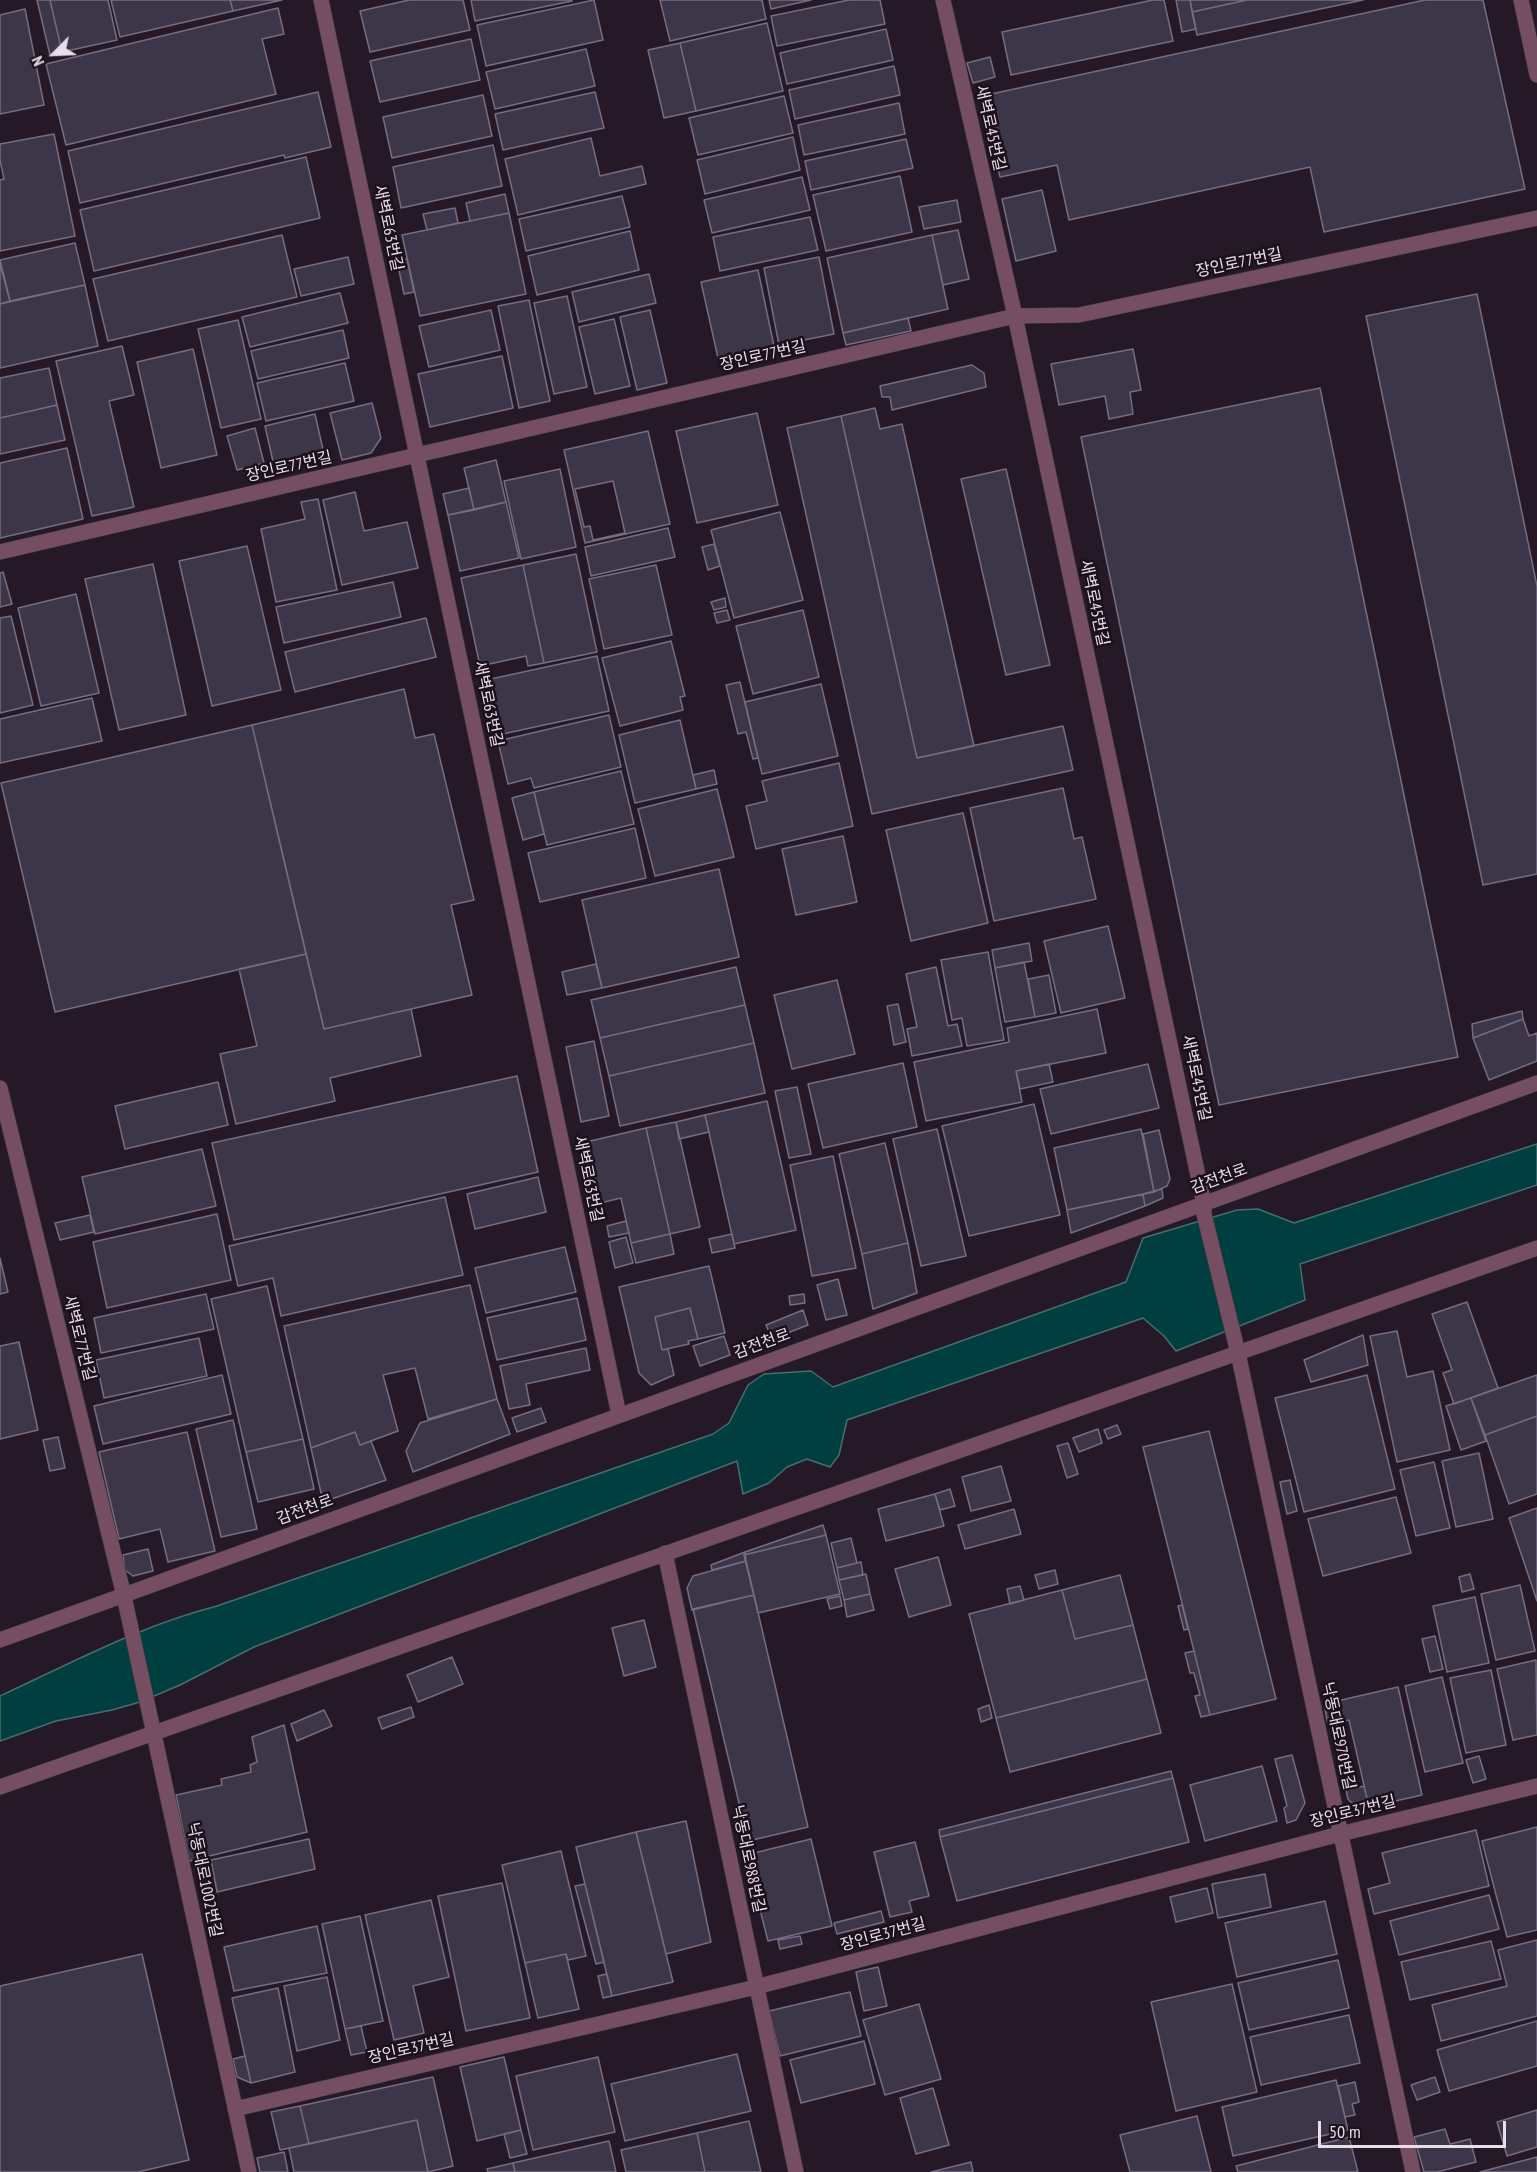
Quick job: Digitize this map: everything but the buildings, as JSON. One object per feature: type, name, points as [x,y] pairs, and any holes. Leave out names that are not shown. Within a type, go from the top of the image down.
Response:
[{"type":"street","name":"새벽로63번길","points":[[321,0],[619,1415]]},
{"type":"street","name":"새벽로45번길","points":[[943,0],[1015,316],[1204,1209],[1236,1347]]},
{"type":"street","points":[[1521,0],[1537,75]]},
{"type":"street","name":"장인로77번길","points":[[0,552],[1015,316],[1079,315],[1537,218]]},
{"type":"street","name":"감전천로","points":[[0,1640],[619,1415],[1204,1209],[1537,1083]]},
{"type":"street","name":"새벽로77번길","points":[[0,1088],[5,1133],[123,1596]]},
{"type":"street","points":[[0,1787],[152,1728],[665,1553],[1236,1347],[1537,1248]]},
{"type":"street","name":"낙동대로970번길","points":[[1236,1347],[1413,2172]]},
{"type":"street","name":"낙동대로988번길","points":[[665,1553],[796,2172]]},
{"type":"street","name":"낙동대로1002번길","points":[[123,1596],[249,2172]]},
{"type":"street","name":"장인로37번길","points":[[235,2109],[756,1987],[1340,1834],[1537,1786]]},
{"type":"shaded area","points":[[1537,1144],[1537,1185],[1300,1264],[1305,1300],[1176,1351],[1164,1336],[1143,1318],[847,1420],[839,1455],[830,1467],[807,1459],[787,1467],[769,1483],[743,1494],[737,1461],[254,1647],[180,1685],[140,1702],[56,1721],[0,1741],[0,1696],[161,1623],[217,1606],[713,1434],[729,1423],[748,1385],[764,1374],[811,1371],[833,1387],[1126,1282],[1143,1238],[1237,1210],[1258,1209],[1294,1223]]}]
